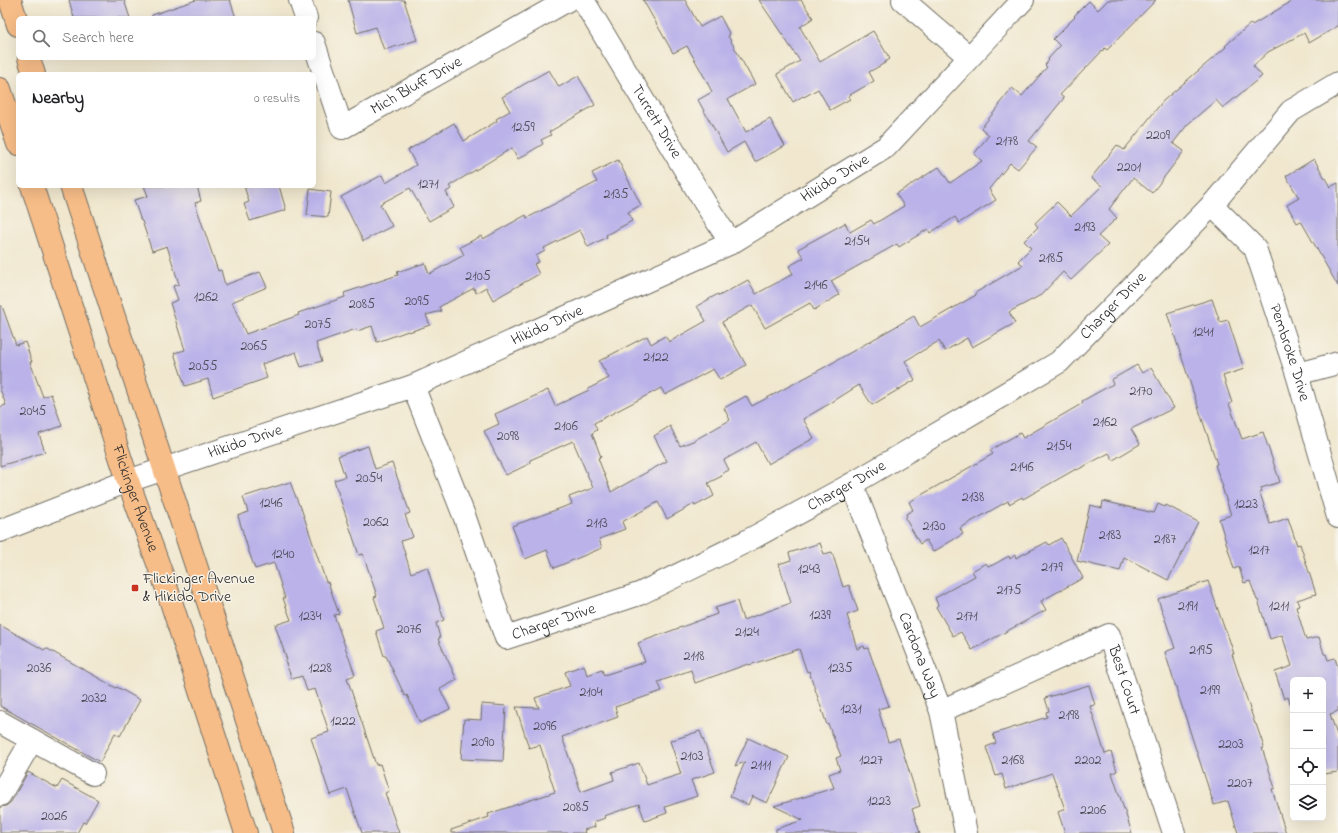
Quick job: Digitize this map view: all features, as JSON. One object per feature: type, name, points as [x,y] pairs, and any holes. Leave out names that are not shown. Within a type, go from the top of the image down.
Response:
[{"type":"main road","points":[[10,0],[16,19]]},
{"type":"main road","points":[[30,60],[33,72]]},
{"type":"main road","points":[[0,89],[16,138]]},
{"type":"main road","name":"Flickinger Avenue","points":[[33,188],[128,481],[164,580],[246,833]]},
{"type":"main road","points":[[72,188],[284,833]]},
{"type":"street","points":[[300,0],[305,16]]},
{"type":"street","name":"Mich Bluff Drive","points":[[316,49],[342,128],[568,0]]},
{"type":"street","name":"Turrett Drive","points":[[583,0],[730,243]]},
{"type":"street","points":[[903,0],[969,57]]},
{"type":"street","name":"Hikido Drive","points":[[0,531],[164,468],[413,386],[730,243],[886,147],[1023,0]]},
{"type":"street","name":"Charger Drive","points":[[413,386],[466,518],[506,638],[639,594],[747,541],[852,484],[1058,362],[1212,205],[1291,111],[1338,83]]},
{"type":"street","name":"Pembroke Drive","points":[[1212,205],[1256,248],[1297,374],[1338,517]]},
{"type":"street","points":[[1297,374],[1338,363]]},
{"type":"street","name":"Cardona Way","points":[[852,484],[941,711],[966,833]]},
{"type":"street","name":"Best Court","points":[[941,711],[1109,635],[1174,833]]},
{"type":"street","points":[[0,722],[93,774]]},
{"type":"street","points":[[0,795],[32,740]]},
{"type":"building","points":[[69,0],[124,0],[129,16],[73,16]]},
{"type":"building","points":[[196,0],[230,0],[235,16],[152,16]]},
{"type":"building","points":[[348,0],[404,0],[417,40],[384,50],[376,27],[357,33]]},
{"type":"building","points":[[643,0],[685,0],[700,27],[720,16],[730,35],[728,36],[755,84],[728,99],[746,132],[770,119],[785,146],[755,162],[744,142],[727,152],[698,100],[712,92],[705,78],[687,46],[673,53]]},
{"type":"building","points":[[759,0],[801,0],[813,18],[800,27],[820,62],[873,31],[890,59],[869,72],[874,81],[848,96],[850,99],[830,110],[818,89],[793,102],[777,74],[800,61]]},
{"type":"building","points":[[1108,0],[1156,0],[1107,50],[1105,48],[1060,95],[1064,98],[1029,141],[1037,147],[1018,169],[1010,163],[989,189],[996,200],[959,223],[955,217],[930,233],[928,229],[899,247],[897,244],[831,281],[839,295],[814,310],[810,303],[765,328],[752,305],[722,322],[746,365],[720,380],[713,369],[665,395],[661,388],[594,423],[597,430],[592,433],[601,457],[598,458],[611,492],[667,461],[654,436],[670,426],[680,446],[693,441],[730,420],[724,408],[746,396],[752,406],[827,366],[914,316],[920,327],[976,295],[975,293],[1023,265],[1018,261],[1031,248],[1024,241],[1038,227],[1035,223],[1057,202],[1071,216],[1102,186],[1091,178],[1117,145],[1124,150],[1163,101],[1226,47],[1225,46],[1250,24],[1252,25],[1294,0],[1338,0],[1338,26],[1309,43],[1304,33],[1268,52],[1253,66],[1262,76],[1223,108],[1216,100],[1188,124],[1173,143],[1184,151],[1152,193],[1133,178],[1109,209],[1117,218],[1098,236],[1108,245],[1071,280],[1063,272],[1041,295],[1009,312],[1015,323],[972,347],[967,338],[945,351],[939,341],[905,361],[915,380],[872,405],[859,385],[803,419],[814,438],[768,464],[756,442],[724,460],[729,470],[721,474],[722,476],[708,483],[714,496],[695,506],[694,504],[667,519],[658,502],[622,522],[625,529],[599,539],[602,548],[554,568],[547,550],[525,559],[512,526],[572,504],[569,497],[593,488],[573,441],[530,460],[531,463],[506,475],[484,431],[499,424],[495,414],[548,390],[555,406],[589,390],[588,389],[609,378],[599,361],[647,336],[651,344],[665,336],[669,342],[706,321],[697,306],[748,280],[756,294],[793,274],[789,266],[804,258],[798,249],[845,223],[850,232],[871,220],[874,224],[904,206],[896,194],[939,167],[950,183],[982,161],[974,154],[989,135],[981,128],[1012,88],[1022,96],[1047,67],[1045,65],[1049,60],[1048,59],[1060,46],[1053,39],[1089,1],[1098,10]]},
{"type":"building","points":[[549,70],[559,87],[578,76],[595,105],[549,132],[551,135],[541,140],[543,144],[518,159],[512,148],[449,186],[451,189],[446,192],[454,207],[429,221],[410,188],[380,204],[392,226],[363,241],[341,197],[382,175],[386,183],[416,165],[408,150],[454,123],[464,141],[497,121],[496,119],[510,111],[502,97]]},
{"type":"building","points":[[1314,159],[1330,187],[1338,183],[1338,286],[1301,221],[1297,223],[1287,205],[1299,198],[1286,176]]},
{"type":"building","points":[[618,160],[641,205],[628,212],[632,221],[588,247],[580,230],[544,248],[545,251],[536,256],[539,262],[534,264],[539,274],[493,300],[486,287],[476,293],[474,288],[439,307],[441,311],[426,315],[430,325],[377,342],[372,326],[357,331],[356,329],[316,343],[322,361],[301,367],[296,352],[262,364],[267,378],[213,397],[208,379],[185,386],[174,353],[185,350],[170,303],[178,300],[173,286],[179,284],[167,246],[152,251],[141,221],[134,200],[148,196],[145,188],[198,188],[201,201],[195,203],[218,271],[221,270],[225,285],[260,272],[267,287],[232,302],[246,334],[299,315],[298,313],[345,297],[344,293],[398,275],[397,272],[425,263],[429,274],[464,255],[460,247],[481,236],[483,239],[526,215],[527,218],[597,182],[592,173]]},
{"type":"building","points":[[245,188],[280,188],[286,210],[250,221],[244,204],[249,202]]},
{"type":"building","points":[[310,189],[331,192],[328,217],[307,215]]},
{"type":"building","points":[[1212,299],[1220,322],[1228,320],[1244,369],[1223,376],[1232,403],[1229,404],[1242,439],[1263,432],[1280,482],[1261,488],[1262,492],[1260,493],[1270,524],[1288,518],[1297,545],[1300,544],[1316,594],[1297,600],[1299,606],[1296,607],[1306,640],[1319,637],[1324,654],[1326,654],[1328,660],[1335,658],[1338,668],[1338,711],[1330,714],[1338,738],[1338,772],[1326,774],[1326,677],[1290,677],[1290,703],[1288,697],[1284,699],[1275,672],[1292,666],[1282,635],[1270,639],[1258,600],[1250,581],[1244,583],[1239,567],[1234,569],[1219,519],[1231,515],[1215,465],[1217,464],[1167,313]]},
{"type":"building","points":[[0,306],[2,306],[16,345],[25,342],[32,362],[30,362],[43,397],[51,394],[62,426],[39,434],[45,452],[0,466],[0,407],[6,405],[0,389]]},
{"type":"building","points":[[1137,365],[1142,373],[1151,368],[1174,408],[1131,429],[1140,444],[1113,460],[1109,453],[1077,470],[1076,469],[1023,499],[1022,497],[1009,504],[1008,501],[960,528],[963,534],[933,552],[926,540],[920,544],[905,518],[907,516],[906,514],[913,510],[909,502],[993,454],[990,450],[1020,433],[1023,438],[1083,403],[1082,401],[1113,384],[1111,380]]},
{"type":"building","points":[[368,446],[375,469],[392,463],[410,513],[405,515],[413,537],[401,541],[411,573],[427,567],[444,620],[436,623],[440,638],[438,639],[457,680],[440,689],[450,709],[420,723],[407,695],[405,696],[386,656],[384,656],[376,631],[384,628],[374,597],[377,596],[363,554],[359,555],[334,480],[345,477],[338,456]]},
{"type":"building","points":[[290,482],[300,505],[326,582],[328,582],[339,614],[334,615],[355,675],[347,678],[376,765],[380,764],[389,791],[385,793],[399,833],[362,833],[347,789],[330,795],[311,738],[329,732],[315,689],[307,691],[302,676],[292,679],[285,661],[287,660],[275,625],[291,620],[283,598],[285,598],[274,563],[255,569],[248,549],[238,516],[248,512],[243,497]]},
{"type":"building","points":[[1103,501],[1154,513],[1158,504],[1165,507],[1166,505],[1198,522],[1168,580],[1124,557],[1120,571],[1077,561],[1090,505],[1102,508]]},
{"type":"building","points":[[1061,538],[1083,578],[1041,601],[1046,610],[972,650],[961,632],[953,636],[936,607],[938,605],[935,598],[975,576],[972,571],[986,563],[988,566],[991,566],[1009,556],[1010,559],[1015,555],[1016,558],[1047,542],[1049,545]]},
{"type":"building","points":[[820,543],[824,554],[832,552],[843,587],[849,585],[858,611],[847,615],[857,649],[864,646],[865,649],[868,648],[889,706],[878,709],[888,742],[899,739],[920,806],[912,809],[920,833],[776,833],[776,829],[803,820],[774,806],[834,788],[829,774],[840,770],[836,758],[841,756],[828,724],[827,725],[809,671],[807,672],[799,649],[749,665],[748,664],[695,683],[691,670],[658,682],[662,691],[615,707],[618,717],[562,737],[581,792],[614,780],[612,772],[639,763],[647,785],[681,774],[670,741],[700,731],[715,772],[691,780],[697,796],[665,807],[667,813],[645,821],[639,804],[604,816],[605,818],[594,822],[595,827],[584,830],[585,833],[451,833],[451,830],[489,817],[488,814],[555,792],[540,745],[529,748],[516,707],[539,708],[535,698],[570,686],[565,672],[584,665],[587,675],[602,670],[604,675],[645,662],[638,643],[717,614],[715,608],[737,601],[743,620],[791,603],[779,564],[791,560],[789,553]]},
{"type":"building","points":[[1208,581],[1226,630],[1234,654],[1232,654],[1264,747],[1262,748],[1275,788],[1272,789],[1286,833],[1238,833],[1228,801],[1214,805],[1175,685],[1165,652],[1175,648],[1158,599]]},
{"type":"building","points":[[0,625],[44,650],[46,648],[140,700],[120,736],[115,733],[100,762],[0,706]]},
{"type":"building","points":[[1089,685],[1095,705],[1090,706],[1105,754],[1111,752],[1117,771],[1112,773],[1132,833],[1065,833],[1058,812],[1065,809],[1052,773],[1006,789],[1002,774],[996,776],[986,747],[996,743],[993,734],[1047,717],[1046,712],[1049,711],[1045,698]]},
{"type":"building","points":[[482,704],[506,706],[503,761],[461,759],[464,719],[481,720]]},
{"type":"building","points":[[748,738],[789,757],[767,803],[752,796],[748,805],[730,796],[745,762],[735,766]]},
{"type":"building","points":[[28,772],[57,788],[62,780],[98,800],[85,823],[83,822],[77,833],[0,833],[0,807],[6,806],[11,802]]},
{"type":"place","name":"Flickinger Avenue & Hikido Drive","points":[[135,588]]}]
